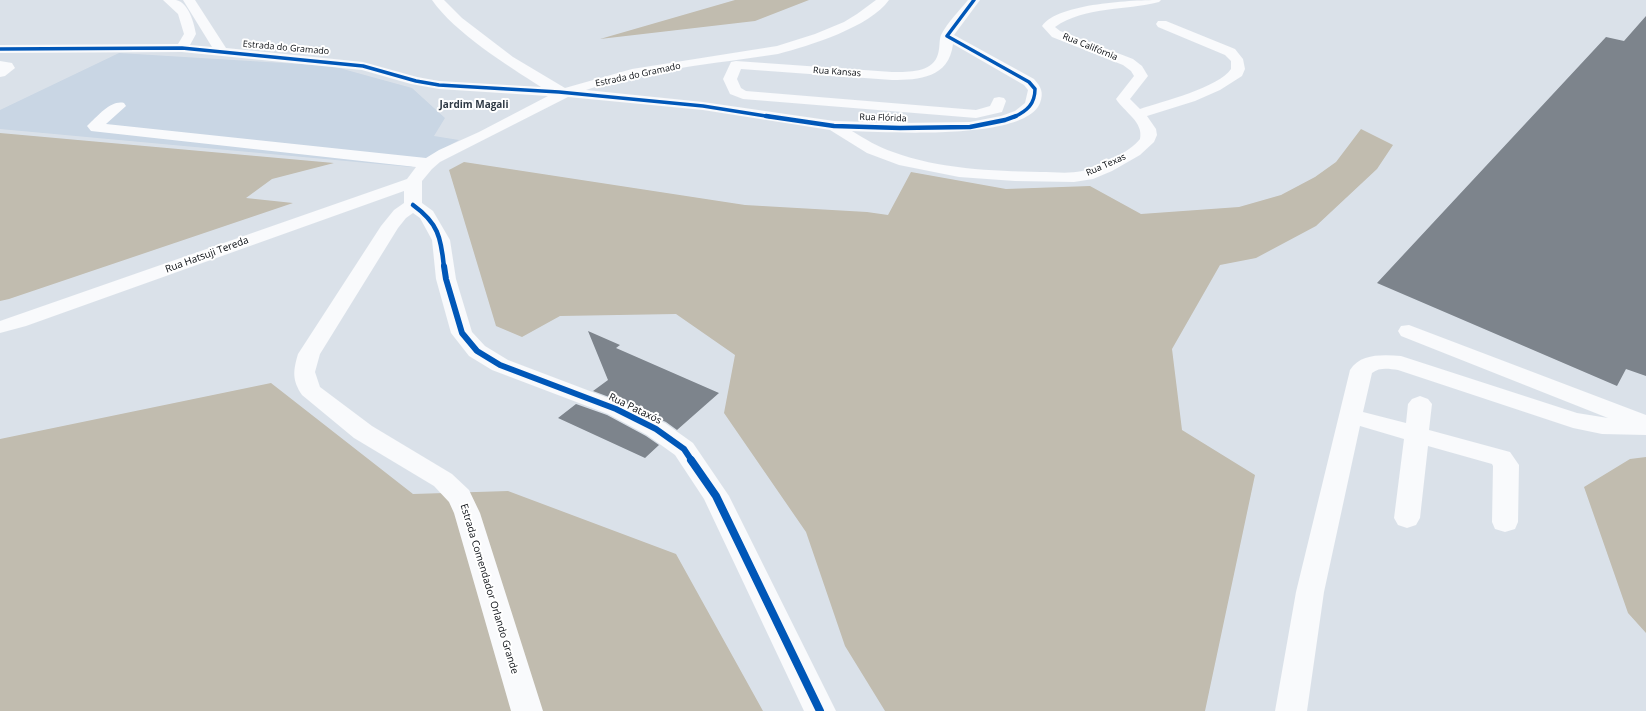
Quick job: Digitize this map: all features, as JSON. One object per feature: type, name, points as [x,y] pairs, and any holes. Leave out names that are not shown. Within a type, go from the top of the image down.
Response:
[{"type":"street","points":[[169,0],[187,16],[190,34],[182,48]]},
{"type":"street","points":[[189,0],[221,51]]},
{"type":"street","points":[[438,0],[458,21],[508,60],[563,92]]},
{"type":"street","name":"Estrada do Gramado","points":[[0,49],[136,47],[182,48],[363,66],[416,81],[439,84],[563,92],[608,80],[661,69],[778,50],[818,38],[871,11],[883,0]]},
{"type":"street","points":[[947,36],[974,0]]},
{"type":"street","name":"Rua Califórnia","points":[[1138,114],[1123,100],[1141,76],[1137,69],[1128,62],[1056,34],[1048,26],[1063,18],[1085,11],[1155,0]]},
{"type":"street","points":[[1138,114],[1206,91],[1226,82],[1237,74],[1239,65],[1237,59],[1230,52],[1162,24]]},
{"type":"street","name":"Rua Flórida","points":[[563,92],[703,106],[834,126],[900,128],[970,127],[1005,120],[1020,114],[1032,105],[1035,96],[1035,89],[1029,82],[947,36]]},
{"type":"street","name":"Rua Kansas","points":[[702,62],[892,76],[915,75],[925,72],[939,64],[944,57],[947,36]]},
{"type":"street","points":[[0,65],[7,66],[8,68],[0,73]]},
{"type":"street","points":[[736,65],[730,79],[736,91],[743,95],[976,114],[997,109],[999,101]]},
{"type":"street","name":"Estrada Comendador Orlando Grande","points":[[527,711],[467,513],[460,497],[443,480],[363,432],[310,390],[304,372],[309,354],[390,226],[414,193],[421,170],[428,164],[464,143],[483,135],[563,92]]},
{"type":"street","points":[[119,106],[96,126],[96,128],[428,164]]},
{"type":"street","name":"Rua Texas","points":[[834,126],[861,144],[886,156],[920,165],[952,171],[1001,176],[1072,177],[1088,174],[1112,164],[1132,154],[1146,142],[1150,136],[1148,128],[1138,114]]},
{"type":"street","name":"Rua Hatsuji Tereda","points":[[0,328],[414,193]]},
{"type":"street","name":"Rua Pataxós","points":[[414,193],[441,240],[446,279],[462,333],[477,351],[500,366],[616,409],[656,429],[684,449],[716,496],[820,711]]},
{"type":"street","points":[[1409,331],[1646,424]]},
{"type":"street","points":[[1291,711],[1310,592],[1361,370],[1367,364],[1386,362],[1401,363],[1478,390],[1573,420],[1602,426],[1646,427]]},
{"type":"street","points":[[1407,518],[1420,404]]},
{"type":"street","points":[[1351,416],[1501,458],[1506,465],[1505,522]]},
{"type":"shaded area","points":[[735,0],[809,0],[755,21],[600,39]]},
{"type":"shaded area","points":[[119,53],[332,66],[412,88],[445,118],[434,136],[459,140],[411,167],[0,129],[0,110]]},
{"type":"shaded area","points":[[1361,129],[1393,145],[1377,169],[1316,226],[1256,258],[1220,265],[1172,349],[1182,430],[1255,475],[1205,711],[885,711],[845,646],[806,532],[724,413],[735,355],[676,314],[560,316],[522,337],[496,326],[449,170],[464,162],[745,205],[867,212],[888,215],[911,172],[1006,189],[1090,186],[1141,214],[1239,207],[1281,195],[1315,177],[1336,162]]},
{"type":"shaded area","points":[[0,133],[334,163],[272,179],[246,198],[293,203],[0,301]]},
{"type":"shaded area","points":[[271,383],[413,494],[508,491],[676,554],[763,711],[0,711],[0,439]]},
{"type":"shaded area","points":[[1646,457],[1646,633],[1628,613],[1584,487],[1630,459]]},
{"type":"building","points":[[1646,16],[1646,376],[1626,369],[1617,386],[1377,283],[1606,37],[1624,41]]},
{"type":"building","points":[[588,331],[620,345],[616,348],[719,393],[677,430],[666,422],[625,403],[593,391],[608,380]]},
{"type":"building","points":[[576,404],[607,415],[646,436],[659,445],[645,458],[558,418]]},
{"type":"cycle path","points":[[0,49],[182,48],[363,66],[416,81],[439,85],[559,92],[703,106],[834,126],[900,128],[970,127],[1005,120],[1020,114],[1032,105],[1035,96],[1035,89],[1029,82],[947,36],[974,0]]},
{"type":"cycle path","points":[[413,205],[427,215],[441,240],[446,279],[462,333],[477,351],[500,365],[616,409],[656,429],[684,449],[716,496],[820,711]]},
{"type":"district","name":"Jardim Magali","points":[[474,105]]}]
